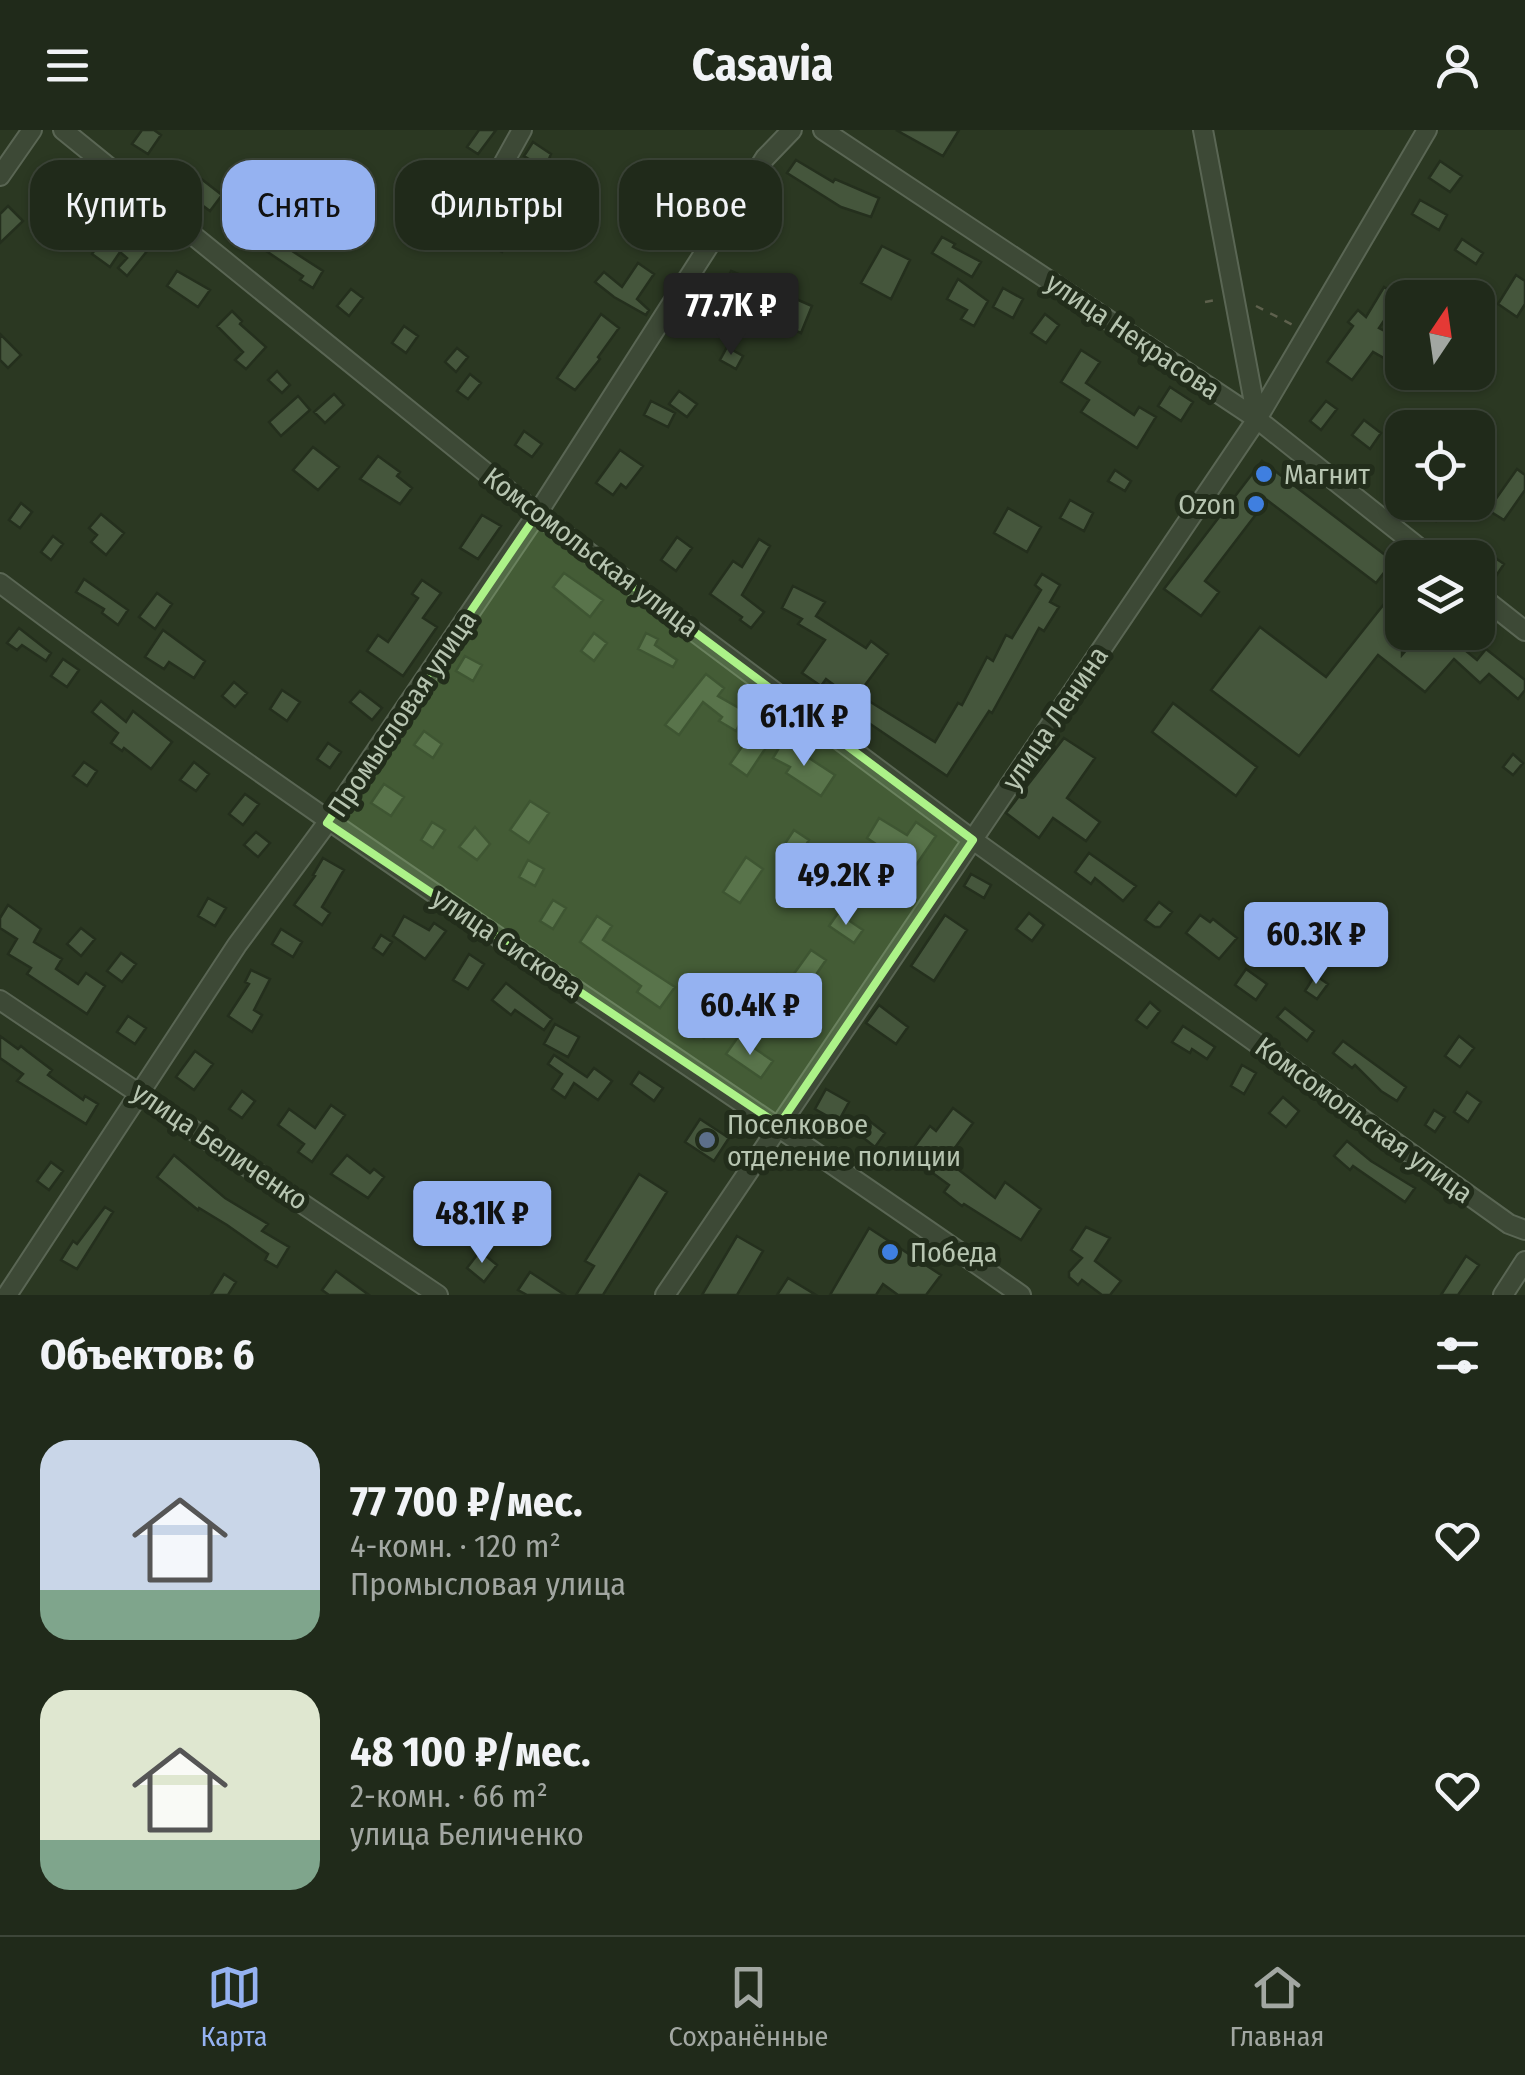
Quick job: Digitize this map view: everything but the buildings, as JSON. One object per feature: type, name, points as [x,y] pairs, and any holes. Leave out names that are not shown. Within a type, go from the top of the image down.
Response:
[{"type":"street","points":[[0,176],[32,130]]},
{"type":"street","name":"Комсомольская улица","points":[[64,130],[538,514],[974,840],[1509,1224],[1525,1230]]},
{"type":"street","points":[[505,160],[522,130]]},
{"type":"street","name":"Промысловая улица","points":[[7,1295],[237,945],[327,823],[538,514],[765,158],[792,130]]},
{"type":"street","name":"улица Некрасова","points":[[823,130],[1257,419],[1409,540]]},
{"type":"street","points":[[1203,130],[1257,419]]},
{"type":"street","name":"улица Ленина","points":[[665,1295],[1257,419],[1428,130]]},
{"type":"street","name":"улица Сискова","points":[[0,583],[327,823],[779,1125],[1021,1295]]},
{"type":"street","points":[[1495,608],[1525,632]]},
{"type":"street","name":"улица Беличенко","points":[[0,1000],[438,1295]]},
{"type":"street","points":[[1503,1295],[1525,1261]]},
{"type":"path","points":[[1205,302],[1234,297],[1308,333]]},
{"type":"highlighted area","points":[[537,514],[973,840],[779,1125],[327,823]]},
{"type":"place","name":"Магнит","points":[[1264,474]]},
{"type":"place","name":"Ozon","points":[[1256,504]]},
{"type":"place","name":"Поселковое отделение полиции","points":[[707,1140]]},
{"type":"place","name":"Победа","points":[[890,1252]]}]
